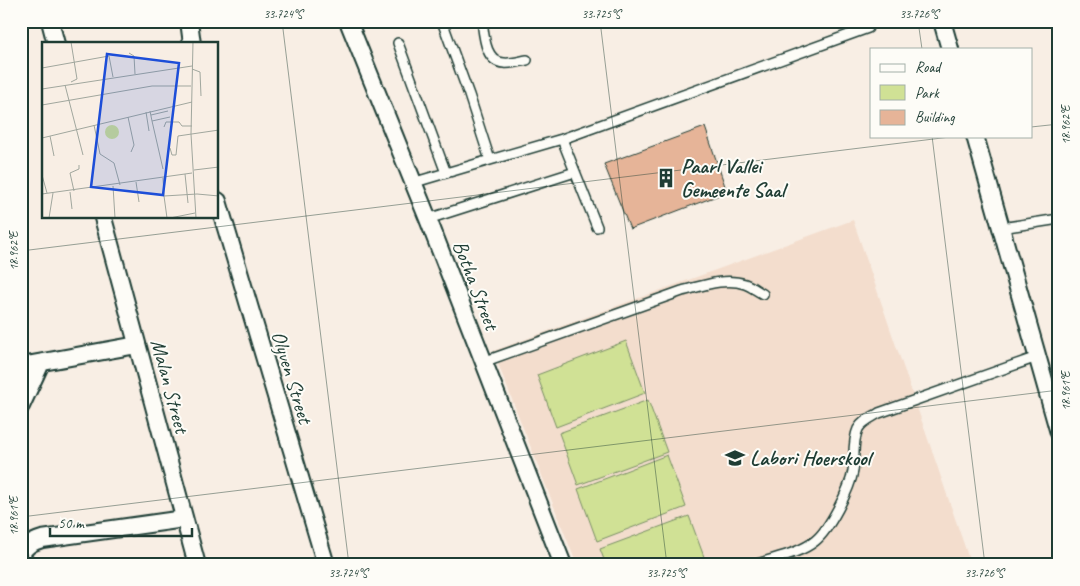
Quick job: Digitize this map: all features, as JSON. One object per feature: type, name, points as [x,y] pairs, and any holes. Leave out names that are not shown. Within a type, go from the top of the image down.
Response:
[{"type":"street","points":[[50,21],[55,42]]},
{"type":"street","points":[[189,21],[192,42]]},
{"type":"street","name":"Botha Street","points":[[348,21],[428,219],[563,565]]},
{"type":"street","points":[[942,21],[950,48]]},
{"type":"street","points":[[976,138],[1037,356],[1056,409],[1059,433]]},
{"type":"street","name":"Olyven Street","points":[[219,204],[326,565]]},
{"type":"street","name":"Malan Street","points":[[103,219],[197,565]]},
{"type":"street","points":[[21,366],[137,345]]},
{"type":"street","points":[[21,406],[41,363]]},
{"type":"street","points":[[21,555],[23,549],[30,543],[42,539],[184,519]]},
{"type":"lane","points":[[442,21],[476,114],[490,160]]},
{"type":"lane","points":[[482,21],[488,51],[492,58],[506,64],[527,60]]},
{"type":"lane","points":[[412,183],[562,139],[868,28]]},
{"type":"lane","points":[[398,43],[446,173]]},
{"type":"lane","points":[[562,139],[597,227]]},
{"type":"lane","points":[[428,219],[575,172]]},
{"type":"lane","points":[[1001,228],[1059,219]]},
{"type":"lane","points":[[483,362],[682,291],[707,284],[729,281],[746,284],[763,294]]},
{"type":"lane","points":[[754,565],[802,548],[820,537],[844,500],[850,486],[856,435],[865,421],[879,414],[1037,356]]},
{"type":"shaded area","name":"Labori Hoerskool","points":[[853,220],[971,565],[577,565],[493,351]]},
{"type":"green space","points":[[626,341],[645,393],[556,427],[537,375]]},
{"type":"green space","points":[[648,400],[667,452],[578,485],[559,433]]},
{"type":"green space","points":[[667,455],[686,507],[597,541],[578,489]]},
{"type":"green space","points":[[689,516],[707,565],[606,565],[600,549]]},
{"type":"building","points":[[386,21],[422,21],[387,26]]},
{"type":"building","name":"Paarl Vallei Gemeente Saal","points":[[705,127],[727,192],[630,229],[604,164]]},
{"type":"place","name":"Paarl Vallei Gemeente Saal","points":[[666,178]]},
{"type":"place","name":"Labori Hoerskool","points":[[735,458]]}]
